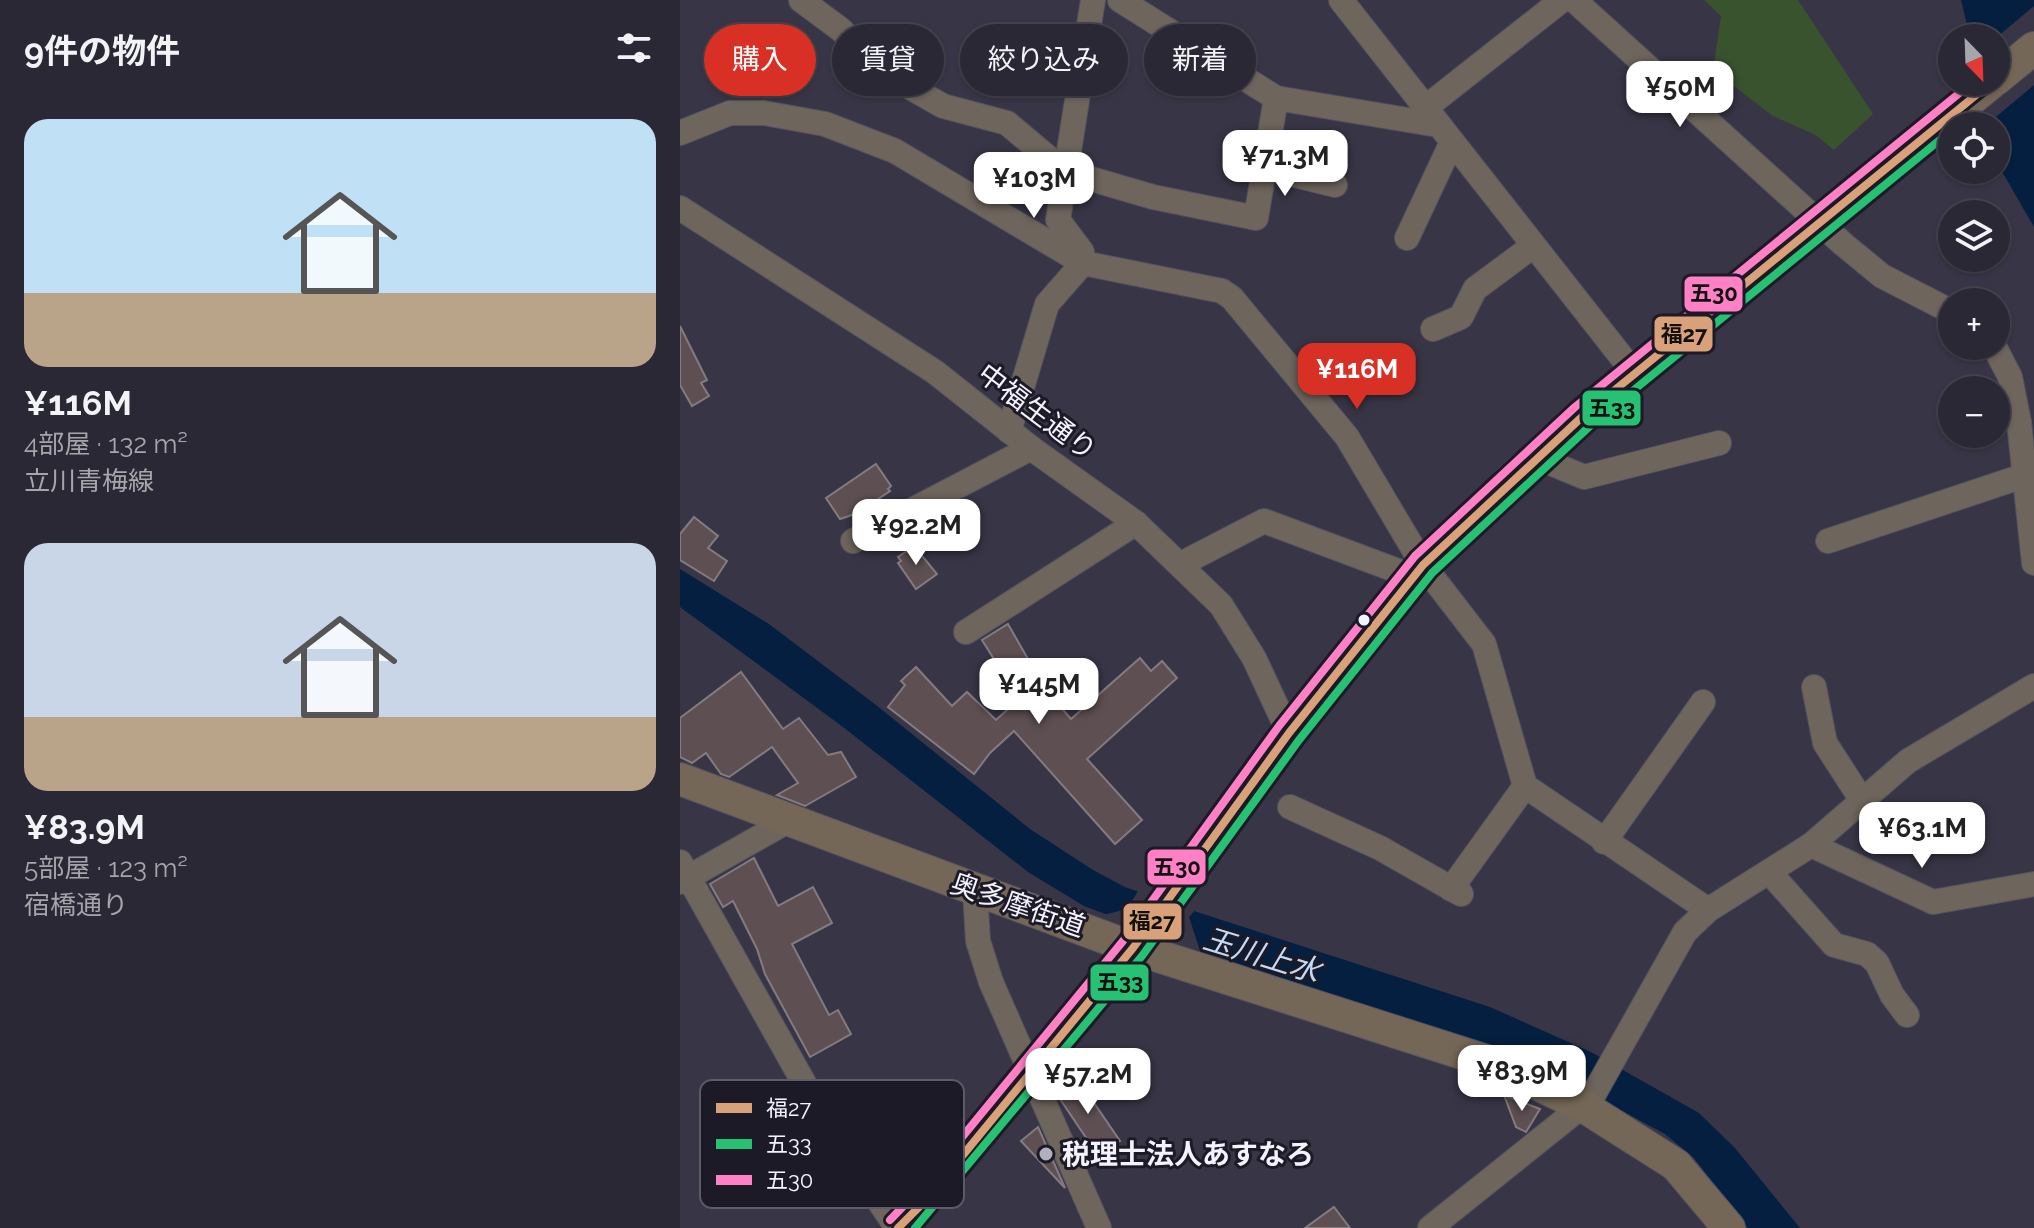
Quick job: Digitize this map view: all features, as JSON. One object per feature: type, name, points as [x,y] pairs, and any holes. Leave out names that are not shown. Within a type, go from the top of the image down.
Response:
[{"type":"main road","points":[[2010,67],[2034,48]]},
{"type":"main road","points":[[1136,944],[1289,733],[1419,571],[1536,457],[1975,96]]},
{"type":"main road","name":"奥多摩街道","points":[[680,779],[975,891],[1496,1064],[1587,1103],[1676,1165],[1729,1228]]},
{"type":"street","points":[[801,0],[840,29],[892,77],[943,106],[1007,123],[1064,171],[1153,197],[1256,218],[1276,98]]},
{"type":"street","points":[[1009,431],[1047,304],[1083,263],[1082,252],[1058,220],[1093,0]]},
{"type":"street","points":[[1120,0],[1276,98],[1438,125]]},
{"type":"street","points":[[1341,0],[1635,374]]},
{"type":"street","points":[[1407,238],[1438,125],[1562,0]]},
{"type":"street","points":[[1574,0],[1818,223],[1882,276],[1938,305]]},
{"type":"street","points":[[680,133],[730,113],[764,113],[825,124],[895,151],[1083,263],[1222,291],[1232,298],[1347,437],[1419,571],[1484,644],[1525,786],[1708,910]]},
{"type":"street","points":[[1266,168],[1335,185]]},
{"type":"street","name":"中福生通り","points":[[680,208],[935,372],[1031,448],[1136,523],[1221,605],[1254,658],[1289,733]]},
{"type":"street","points":[[1433,329],[1461,317],[1475,289],[1519,252],[1533,246]]},
{"type":"street","points":[[2001,360],[2010,377],[2034,563]]},
{"type":"street","points":[[1536,457],[1584,477],[1719,443]]},
{"type":"street","points":[[853,541],[1031,448]]},
{"type":"street","points":[[1828,541],[2023,476]]},
{"type":"street","points":[[1181,564],[1264,521],[1419,571]]},
{"type":"street","points":[[966,632],[1136,523]]},
{"type":"street","points":[[1430,1228],[1587,1103],[1685,932],[1708,910],[1811,845],[1908,761],[2034,686]]},
{"type":"street","points":[[1814,687],[1825,743],[1863,802]]},
{"type":"street","points":[[1604,842],[1703,702]]},
{"type":"street","points":[[1290,807],[1380,848],[1456,891],[1525,786]]},
{"type":"street","points":[[788,821],[683,874],[802,1080]]},
{"type":"street","points":[[1811,845],[1933,902],[2034,884]]},
{"type":"street","points":[[1770,873],[1834,945],[1867,954],[1877,963],[1892,995],[1907,1015]]},
{"type":"street","points":[[975,891],[978,941],[987,968],[1030,1074],[1099,1228]]},
{"type":"street","points":[[964,1154],[1136,944]]},
{"type":"street","points":[[884,1208],[897,1228],[918,1208]]},
{"type":"green space","points":[[1704,0],[1798,0],[1873,114],[1834,150],[1816,135],[1773,116],[1713,70],[1721,16]]},
{"type":"water","points":[[1961,0],[2034,0],[2034,227],[2009,184],[2010,112],[1986,112],[1982,96],[2010,96],[2010,24],[1967,24]]},
{"type":"water","name":"玉川上水","points":[[680,569],[769,624],[1030,829],[1093,870],[1125,887],[1194,911],[1490,1007],[1591,1052],[1699,1113],[1735,1148],[1800,1228],[1748,1228],[1693,1157],[1665,1134],[1604,1101],[1084,906],[1028,872],[843,727],[680,607]]},
{"type":"pier","points":[[2034,6],[2034,85],[2002,112],[1982,112],[1978,96],[2010,96],[2010,26]]},
{"type":"pier","points":[[1140,888],[1197,908],[1189,917],[1202,957],[1099,916],[1127,909]]},
{"type":"building","points":[[680,326],[707,380],[701,383],[709,396],[692,406],[680,385]]},
{"type":"building","points":[[876,464],[891,486],[890,491],[869,505],[872,509],[858,519],[855,514],[840,519],[826,498]]},
{"type":"building","points":[[694,517],[718,536],[708,548],[727,561],[714,581],[680,560],[680,534]]},
{"type":"building","points":[[914,546],[937,574],[916,589],[898,563],[901,561],[898,557]]},
{"type":"building","points":[[1008,624],[1045,689],[1071,719],[1140,658],[1151,671],[1162,661],[1177,678],[1087,759],[1142,820],[1115,844],[1014,731],[990,753],[974,774],[888,707],[905,685],[901,681],[916,667],[952,706],[967,692],[996,720],[1019,699],[982,640]]},
{"type":"building","points":[[741,672],[783,729],[799,718],[828,755],[841,752],[856,777],[805,806],[777,795],[798,783],[772,747],[729,777],[721,774],[706,753],[692,763],[680,757],[680,718]]},
{"type":"building","points":[[754,858],[778,906],[813,887],[832,923],[792,944],[829,1015],[838,1010],[851,1034],[810,1057],[765,974],[757,949],[733,901],[723,907],[710,884]]},
{"type":"building","points":[[1075,1075],[1120,1141],[1097,1154],[1058,1096]]},
{"type":"building","points":[[1504,1095],[1540,1109],[1526,1132],[1516,1127]]},
{"type":"building","name":"税理士法人あすなろ","points":[[1038,1127],[1065,1188],[1021,1141]]},
{"type":"building","points":[[1334,1207],[1350,1228],[1305,1228]]},
{"type":"transit line","name":"五30","points":[[964,1135],[1123,941],[1279,726],[1415,556],[1575,407],[1956,96]]},
{"type":"transit line","name":"福27","points":[[964,1154],[1133,948],[1289,733],[1423,565],[1583,416],[1975,96]]},
{"type":"transit line","name":"五33","points":[[964,1169],[1142,956],[1299,740],[1432,573],[1591,425],[1938,141]]},
{"type":"transit line","name":"五30","points":[[890,1220],[902,1208]]},
{"type":"transit line","name":"福27","points":[[898,1228],[918,1208]]},
{"type":"transit line","name":"五33","points":[[915,1228],[932,1208]]},
{"type":"place","name":"税理士法人あすなろ","points":[[1046,1154]]}]
